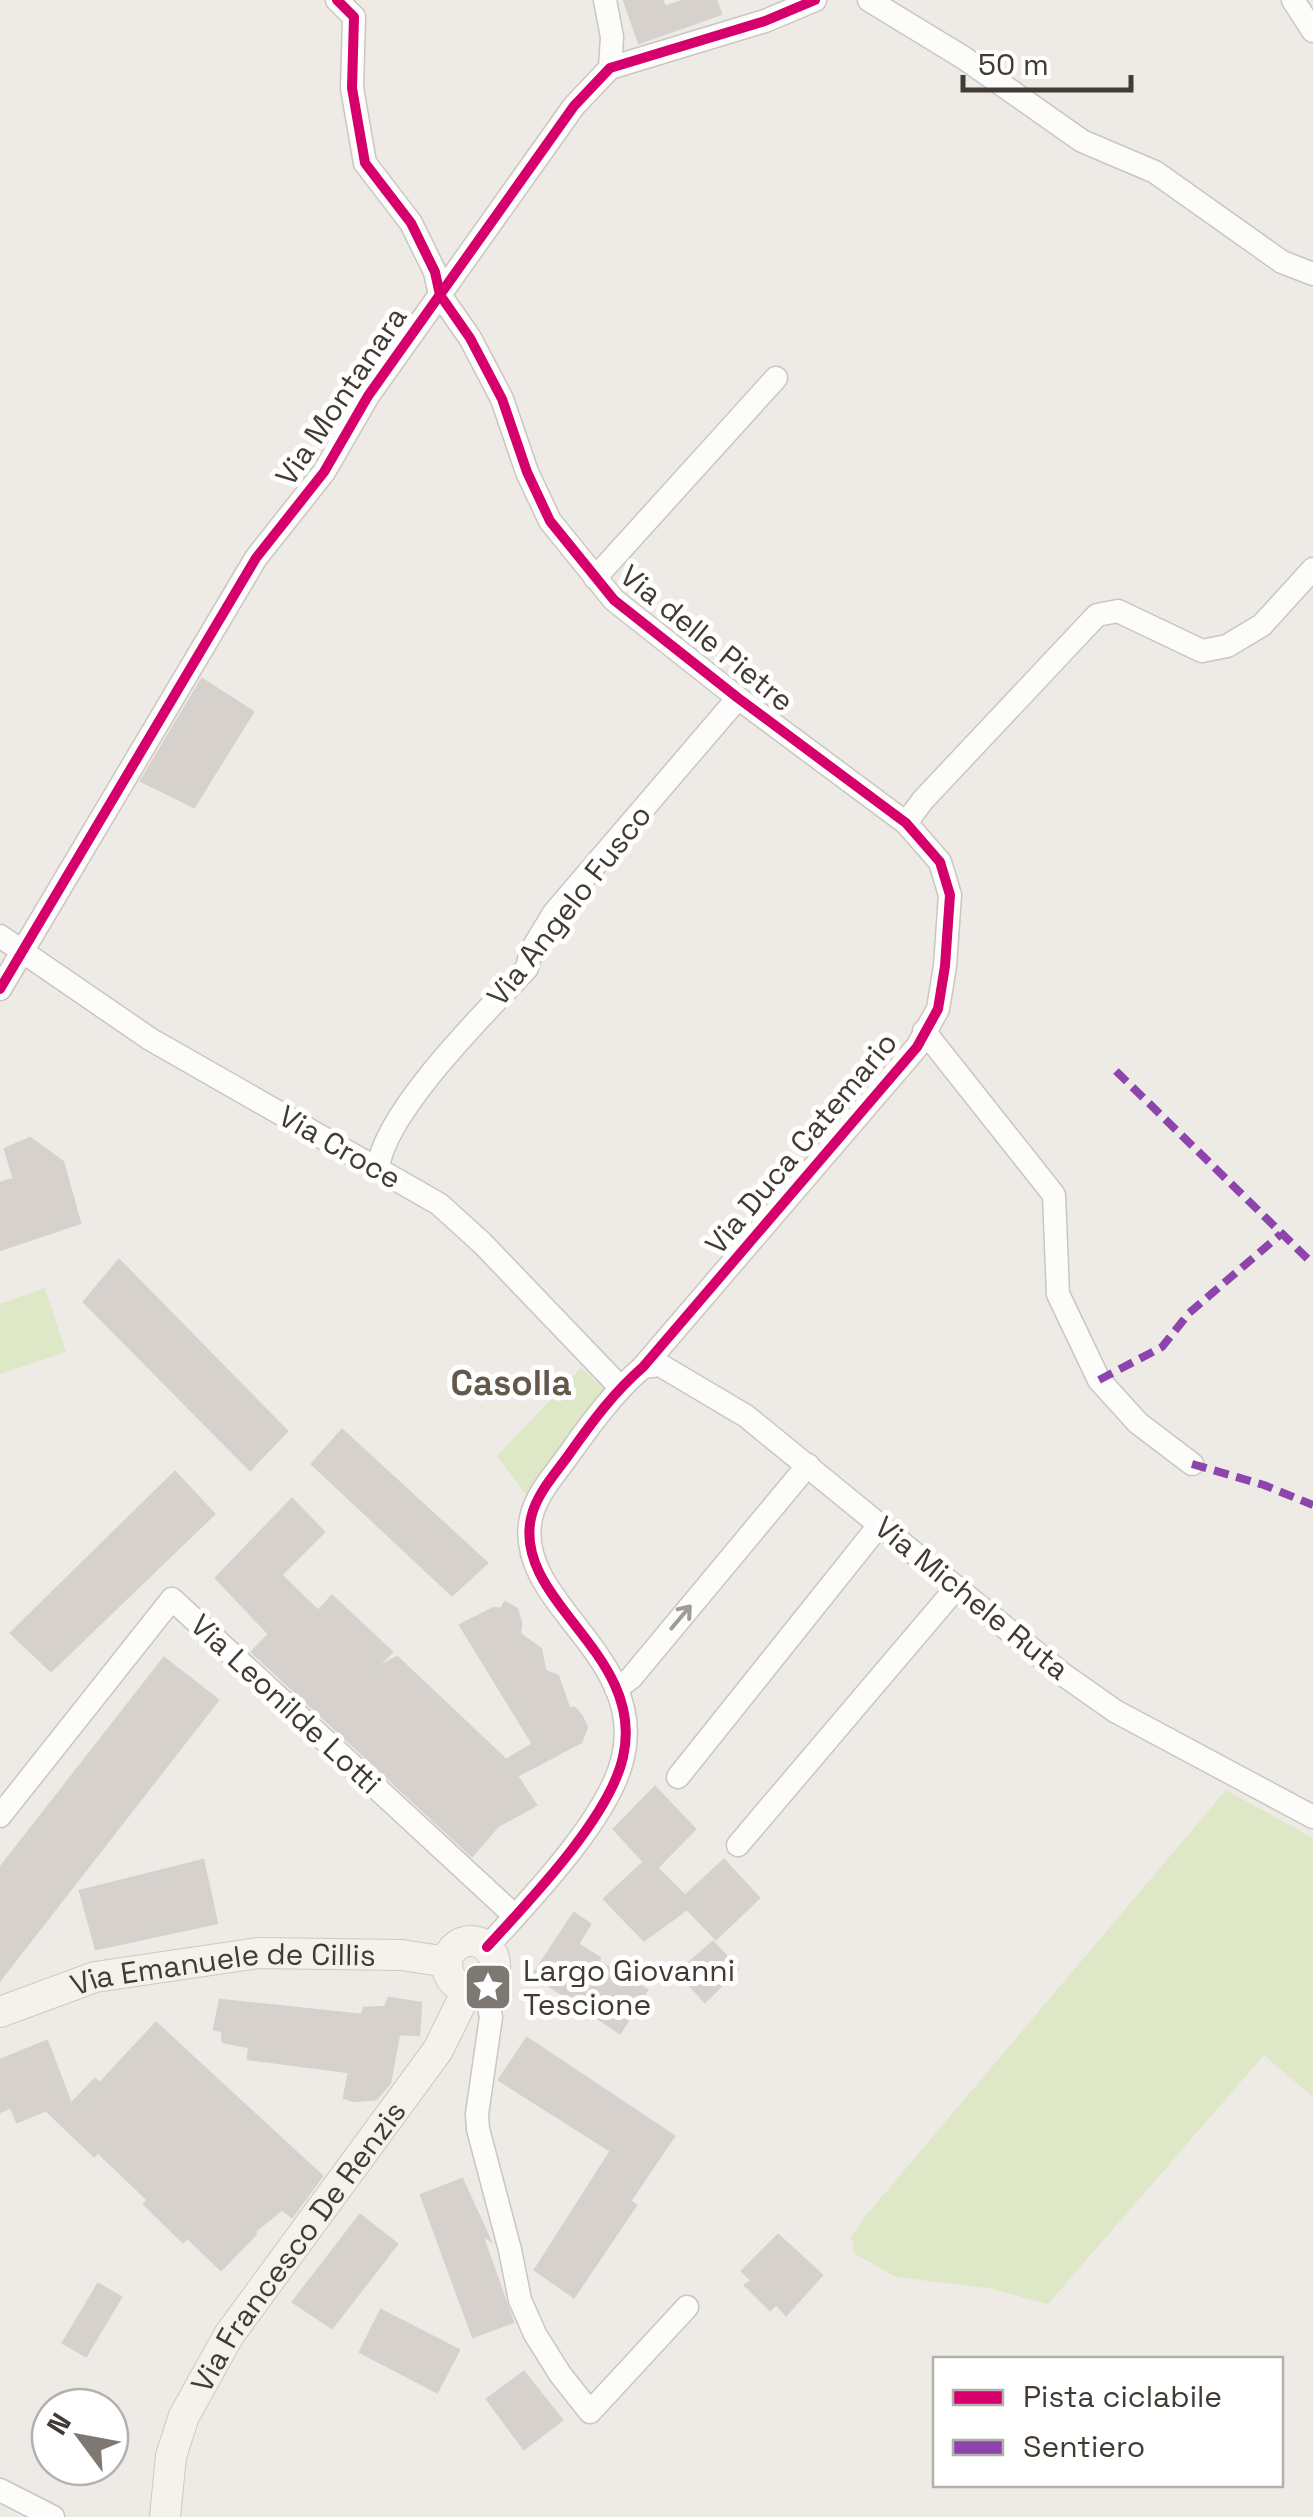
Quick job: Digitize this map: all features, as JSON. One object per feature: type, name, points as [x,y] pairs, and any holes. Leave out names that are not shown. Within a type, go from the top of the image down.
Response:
[{"type":"street","name":"Via delle Pietre","points":[[338,0],[354,17],[352,88],[365,162],[411,223],[435,272],[440,295],[470,338],[502,399],[527,472],[550,521],[614,600],[906,823]]},
{"type":"street","points":[[605,0],[612,37],[610,68]]},
{"type":"street","name":"Via Montanara","points":[[0,989],[256,558],[324,472],[368,396],[574,106],[610,68],[764,21],[815,0]]},
{"type":"street","points":[[868,0],[964,58],[1082,141],[1155,172],[1282,262],[1313,274]]},
{"type":"street","points":[[1293,0],[1313,31]]},
{"type":"street","points":[[595,578],[776,378]]},
{"type":"street","points":[[906,823],[1097,614],[1118,611],[1202,651],[1227,646],[1262,625],[1313,568]]},
{"type":"street","name":"Via Angelo Fusco","points":[[378,1168],[406,1106],[527,968],[531,950],[554,913],[738,698]]},
{"type":"street","name":"Via Duca Catemario","points":[[643,1366],[917,1047],[938,1009],[946,966],[950,895],[940,862],[906,823]]},
{"type":"street","name":"Via Croce","points":[[0,936],[150,1039],[439,1204],[482,1243],[620,1387]]},
{"type":"street","points":[[924,1031],[1054,1195],[1058,1294],[1099,1380],[1138,1423],[1192,1464]]},
{"type":"street","name":"Via Michele Ruta","points":[[643,1366],[660,1365],[746,1416],[1061,1673],[1115,1710],[1313,1817]]},
{"type":"street","points":[[488,1947],[574,1846],[613,1786],[624,1755],[624,1708],[605,1662],[535,1567],[529,1539],[531,1516],[541,1493],[620,1387],[643,1366]]},
{"type":"street","points":[[616,1690],[631,1678],[808,1465]]},
{"type":"street","points":[[678,1777],[881,1523]]},
{"type":"street","points":[[738,1845],[958,1586]]},
{"type":"street","name":"Via Leonilde Lotti","points":[[0,1816],[172,1599],[515,1916]]},
{"type":"street","points":[[476,1987],[495,1968],[488,1947],[474,1941],[459,1944],[446,1962],[449,1976],[476,1987],[491,2017],[478,2129],[520,2300],[560,2374],[590,2412],[688,2307]]},
{"type":"street","name":"Via Emanuele de Cillis","points":[[2,2009],[95,1977],[258,1953],[402,1955],[446,1962]]},
{"type":"street","name":"Via Francesco De Renzis","points":[[165,2517],[171,2456],[184,2416],[228,2335],[438,2050],[476,1987]]},
{"type":"street","points":[[0,2490],[53,2517]]},
{"type":"green space","points":[[45,1288],[66,1352],[0,1374],[0,1304]]},
{"type":"green space","points":[[581,1368],[605,1390],[527,1496],[497,1456]]},
{"type":"green space","points":[[1226,1790],[1313,1838],[1313,2097],[1264,2055],[1048,2304],[988,2288],[896,2277],[855,2254],[851,2237],[864,2218]]},
{"type":"building","points":[[624,0],[662,0],[665,7],[685,0],[716,0],[721,14],[639,43]]},
{"type":"building","points":[[202,679],[253,712],[194,807],[141,781]]},
{"type":"building","points":[[30,1138],[63,1162],[80,1223],[0,1250],[0,1183],[14,1179],[5,1149]]},
{"type":"building","points":[[119,1260],[287,1431],[250,1470],[84,1302]]},
{"type":"building","points":[[342,1430],[487,1563],[452,1595],[312,1464]]},
{"type":"building","points":[[175,1472],[214,1514],[51,1671],[11,1633]]},
{"type":"building","points":[[292,1499],[324,1532],[281,1575],[318,1611],[332,1596],[392,1652],[374,1669],[397,1657],[506,1760],[533,1744],[460,1625],[494,1608],[501,1609],[505,1602],[517,1609],[520,1634],[541,1649],[545,1671],[558,1676],[569,1708],[575,1708],[582,1717],[587,1727],[581,1742],[517,1776],[536,1805],[498,1826],[472,1856],[252,1652],[269,1634],[216,1578]]},
{"type":"building","points":[[164,1658],[218,1700],[0,1980],[0,1868]]},
{"type":"building","points":[[655,1787],[695,1829],[657,1868],[685,1896],[724,1860],[759,1898],[716,1939],[687,1909],[644,1940],[604,1899],[644,1862],[614,1829]]},
{"type":"building","points":[[203,1860],[217,1923],[96,1949],[80,1891]]},
{"type":"building","points":[[574,1913],[590,1924],[578,1944],[600,1958],[598,1961],[647,1990],[620,2033],[533,1975]]},
{"type":"building","points":[[713,1942],[738,1969],[705,2002],[678,1972]]},
{"type":"building","points":[[389,1998],[421,2003],[419,2035],[399,2034],[390,2083],[376,2099],[344,2098],[349,2072],[248,2059],[249,2047],[223,2042],[222,2031],[214,2029],[220,2000],[362,2015],[364,2008],[385,2007]]},
{"type":"building","points":[[156,2023],[322,2176],[292,2217],[282,2209],[254,2232],[221,2270],[188,2238],[183,2242],[144,2204],[148,2200],[46,2110],[17,2122],[11,2107],[0,2112],[0,2060],[47,2041],[71,2104],[95,2079],[100,2083]]},
{"type":"building","points":[[527,2038],[674,2136],[630,2201],[636,2205],[574,2297],[535,2270],[611,2151],[499,2080]]},
{"type":"building","points":[[462,2179],[490,2240],[482,2235],[513,2322],[473,2337],[421,2195]]},
{"type":"building","points":[[360,2215],[397,2244],[332,2328],[293,2302]]},
{"type":"building","points":[[778,2235],[822,2275],[786,2315],[776,2304],[770,2310],[745,2285],[752,2281],[742,2271]]},
{"type":"building","points":[[98,2284],[121,2297],[86,2356],[63,2343]]},
{"type":"building","points":[[381,2310],[459,2350],[437,2392],[360,2352]]},
{"type":"building","points":[[524,2372],[562,2420],[524,2449],[487,2399]]},
{"type":"marked path","points":[[1116,1071],[1313,1264]]},
{"type":"marked path","points":[[1099,1380],[1162,1347],[1189,1313],[1281,1234]]},
{"type":"marked path","points":[[1192,1464],[1264,1485],[1313,1505]]},
{"type":"cycle path","points":[[337,0],[354,17],[352,88],[365,163],[411,223],[435,272],[440,295],[470,338],[502,399],[527,472],[550,521],[614,600],[906,823],[940,862],[950,895],[938,1009],[917,1047],[604,1408],[537,1501],[531,1518],[531,1548],[541,1576],[600,1658],[616,1688],[625,1721],[623,1757],[615,1781],[585,1831],[487,1947]]},
{"type":"cycle path","points":[[0,989],[256,558],[324,472],[368,396],[574,106],[610,68],[765,21],[815,0]]},
{"type":"place","name":"Largo Giovanni Tescione","points":[[488,1987]]},
{"type":"district","name":"Casolla","points":[[511,1383]]}]
